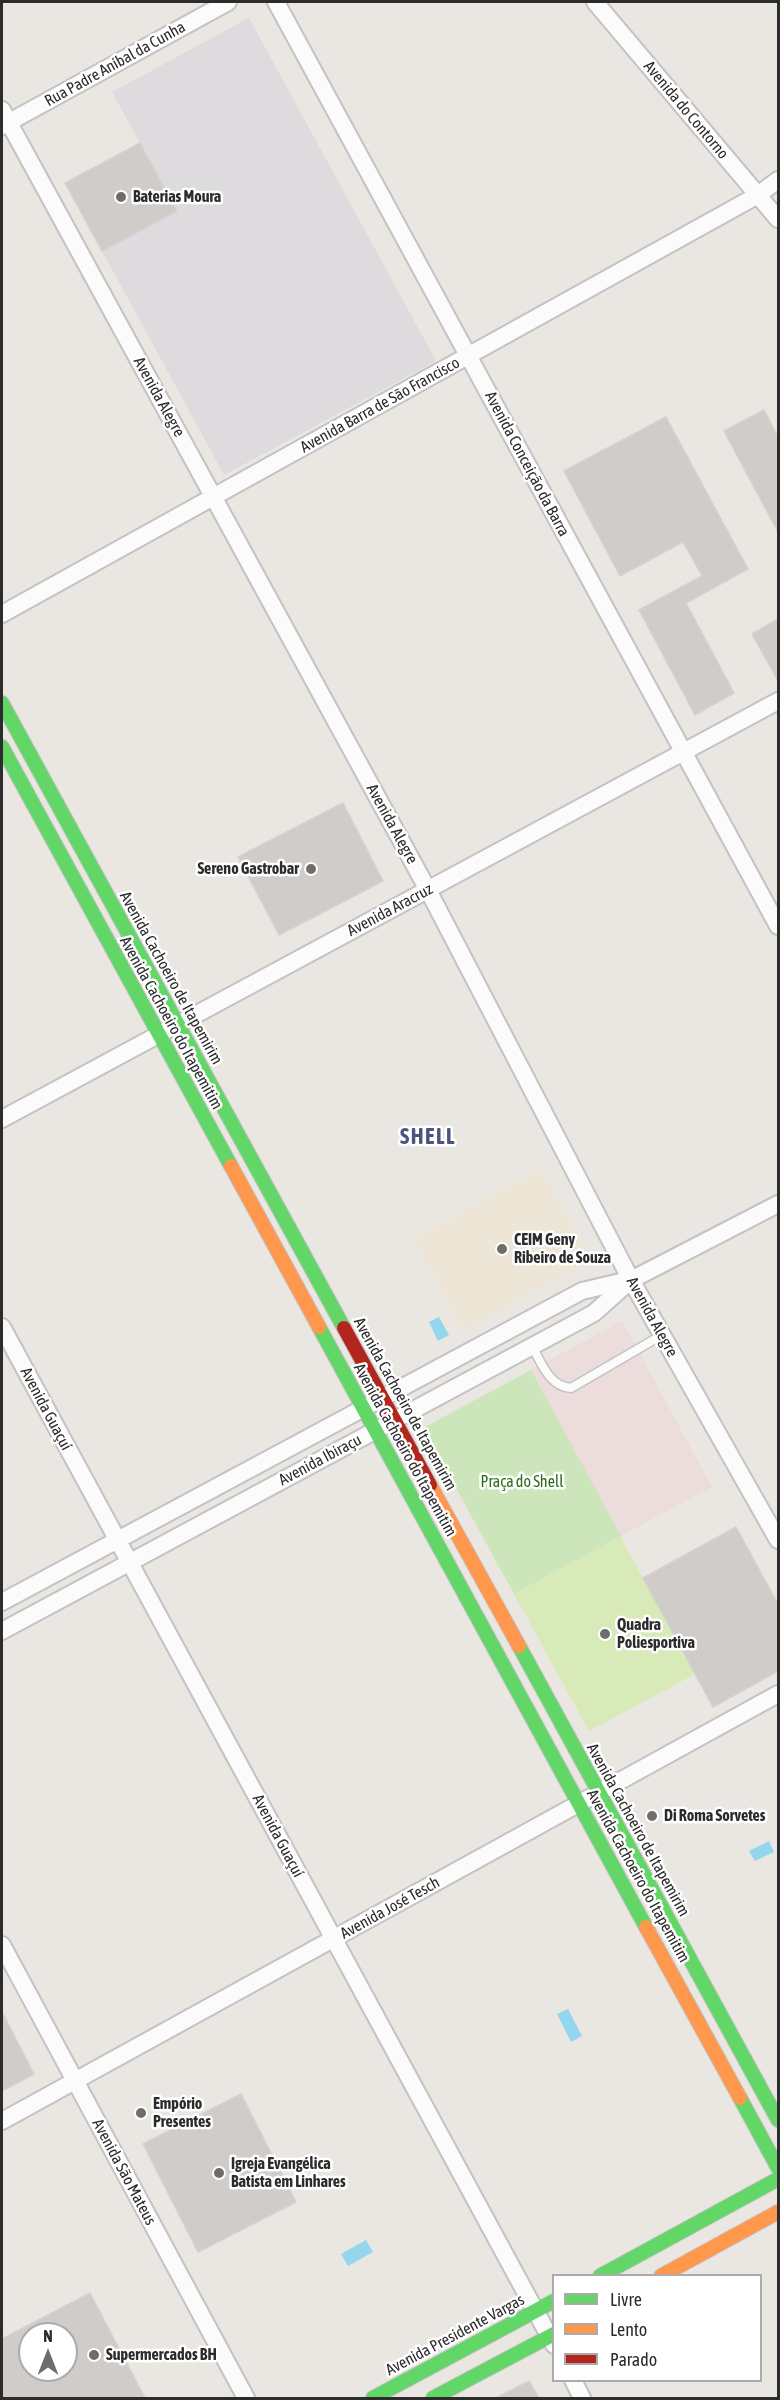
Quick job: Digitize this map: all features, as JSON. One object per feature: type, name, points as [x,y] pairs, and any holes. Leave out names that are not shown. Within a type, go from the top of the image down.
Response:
[{"type":"street","name":"Rua Padre Aníbal da Cunha","points":[[4,120],[228,2]]},
{"type":"street","name":"Avenida Conceição da Barra","points":[[276,2],[778,926]]},
{"type":"street","name":"Avenida do Contorno","points":[[595,2],[778,219]]},
{"type":"street","name":"Avenida Alegre","points":[[4,120],[214,497],[428,890],[631,1280],[778,1540]]},
{"type":"street","name":"Avenida Barra de São Francisco","points":[[2,614],[758,195],[778,180]]},
{"type":"street","name":"Avenida Aracruz","points":[[2,1119],[778,701]]},
{"type":"street","name":"Avenida Cachoeiro de Itapemirim","points":[[2,703],[778,2120]]},
{"type":"street","name":"Avenida Cachoeiro do Itapemitim","points":[[2,747],[778,2168]]},
{"type":"street","name":"Avenida Ibiraçu","points":[[2,1631],[594,1313],[631,1280],[778,1204]]},
{"type":"street","name":"Avenida Ibiraçu","points":[[2,1602],[582,1291],[631,1280]]},
{"type":"street","name":"Avenida Guaçuí","points":[[2,1327],[535,2311],[552,2338]]},
{"type":"street","name":"Avenida José Tesch","points":[[2,2121],[778,1694]]},
{"type":"street","name":"Avenida São Mateus","points":[[2,1945],[246,2398]]},
{"type":"street","points":[[604,2274],[778,2179]]},
{"type":"street","points":[[665,2274],[778,2212]]},
{"type":"street","name":"Avenida Presidente Vargas","points":[[373,2398],[552,2302]]},
{"type":"street","points":[[433,2398],[552,2338]]},
{"type":"street","points":[[574,2382],[582,2398]]},
{"type":"lane","points":[[532,1346],[552,1380],[560,1387],[572,1388],[662,1335]]},
{"type":"shaded area","points":[[249,18],[436,361],[224,475],[102,251],[177,210],[112,92]]},
{"type":"shaded area","name":"CEIM Geny Ribeiro de Souza","points":[[540,1169],[591,1259],[464,1330],[413,1239]]},
{"type":"shaded area","points":[[622,1321],[712,1487],[620,1536],[531,1370]]},
{"type":"green space","name":"Praça do Shell","points":[[531,1370],[621,1536],[514,1594],[423,1428]]},
{"type":"green space","name":"Quadra Poliesportiva","points":[[620,1536],[695,1674],[589,1731],[514,1594]]},
{"type":"water","points":[[439,1317],[449,1335],[438,1341],[429,1322]]},
{"type":"water","points":[[769,1841],[774,1852],[755,1861],[749,1851]]},
{"type":"water","points":[[568,2009],[582,2036],[571,2042],[557,2014]]},
{"type":"water","points":[[366,2240],[373,2252],[348,2266],[341,2254]]},
{"type":"building","name":"Baterias Moura","points":[[140,143],[177,211],[102,251],[65,183]]},
{"type":"building","points":[[764,410],[778,437],[778,532],[724,431]]},
{"type":"building","points":[[666,417],[748,569],[686,603],[734,693],[695,715],[639,610],[702,576],[683,542],[620,576],[564,471]]},
{"type":"building","points":[[778,619],[778,681],[752,634]]},
{"type":"building","name":"Sereno Gastrobar","points":[[343,803],[383,881],[279,935],[238,857]]},
{"type":"building","points":[[736,1527],[778,1604],[778,1671],[713,1707],[643,1578]]},
{"type":"building","points":[[2,2012],[34,2074],[2,2091]]},
{"type":"building","name":"Igreja Evangélica Batista em Linhares","points":[[241,2094],[296,2202],[198,2252],[143,2144]]},
{"type":"building","name":"Supermercados BH","points":[[90,2293],[145,2398],[2,2398],[2,2339],[18,2331],[18,2382],[78,2382],[78,2322],[35,2322]]},
{"type":"building","points":[[529,2381],[539,2398],[496,2398]]},
{"type":"traffic: fast","points":[[2,703],[344,1328]]},
{"type":"traffic: fast","points":[[2,747],[231,1166]]},
{"type":"traffic: fast","points":[[319,1327],[646,1927]]},
{"type":"traffic: fast","points":[[519,1646],[778,2120]]},
{"type":"traffic: fast","points":[[740,2098],[778,2168]]},
{"type":"traffic: fast","points":[[604,2274],[778,2179]]},
{"type":"traffic: fast","points":[[373,2398],[552,2302]]},
{"type":"traffic: fast","points":[[433,2398],[552,2335]]},
{"type":"traffic: slow","points":[[231,1166],[319,1327]]},
{"type":"traffic: slow","points":[[430,1485],[519,1646]]},
{"type":"traffic: slow","points":[[646,1927],[740,2098]]},
{"type":"traffic: slow","points":[[665,2274],[778,2212]]},
{"type":"traffic: jam","points":[[344,1328],[430,1485]]},
{"type":"place","name":"Baterias Moura","points":[[121,197]]},
{"type":"place","name":"Sereno Gastrobar","points":[[311,869]]},
{"type":"place","name":"CEIM Geny Ribeiro de Souza","points":[[502,1249]]},
{"type":"place","name":"Quadra Poliesportiva","points":[[605,1634]]},
{"type":"place","name":"Di Roma Sorvetes","points":[[652,1816]]},
{"type":"place","name":"Empório Presentes","points":[[141,2113]]},
{"type":"place","name":"Igreja Evangélica Batista em Linhares","points":[[219,2173]]},
{"type":"place","name":"Supermercados BH","points":[[94,2355]]},
{"type":"district","name":"SHELL","points":[[428,1137]]}]
